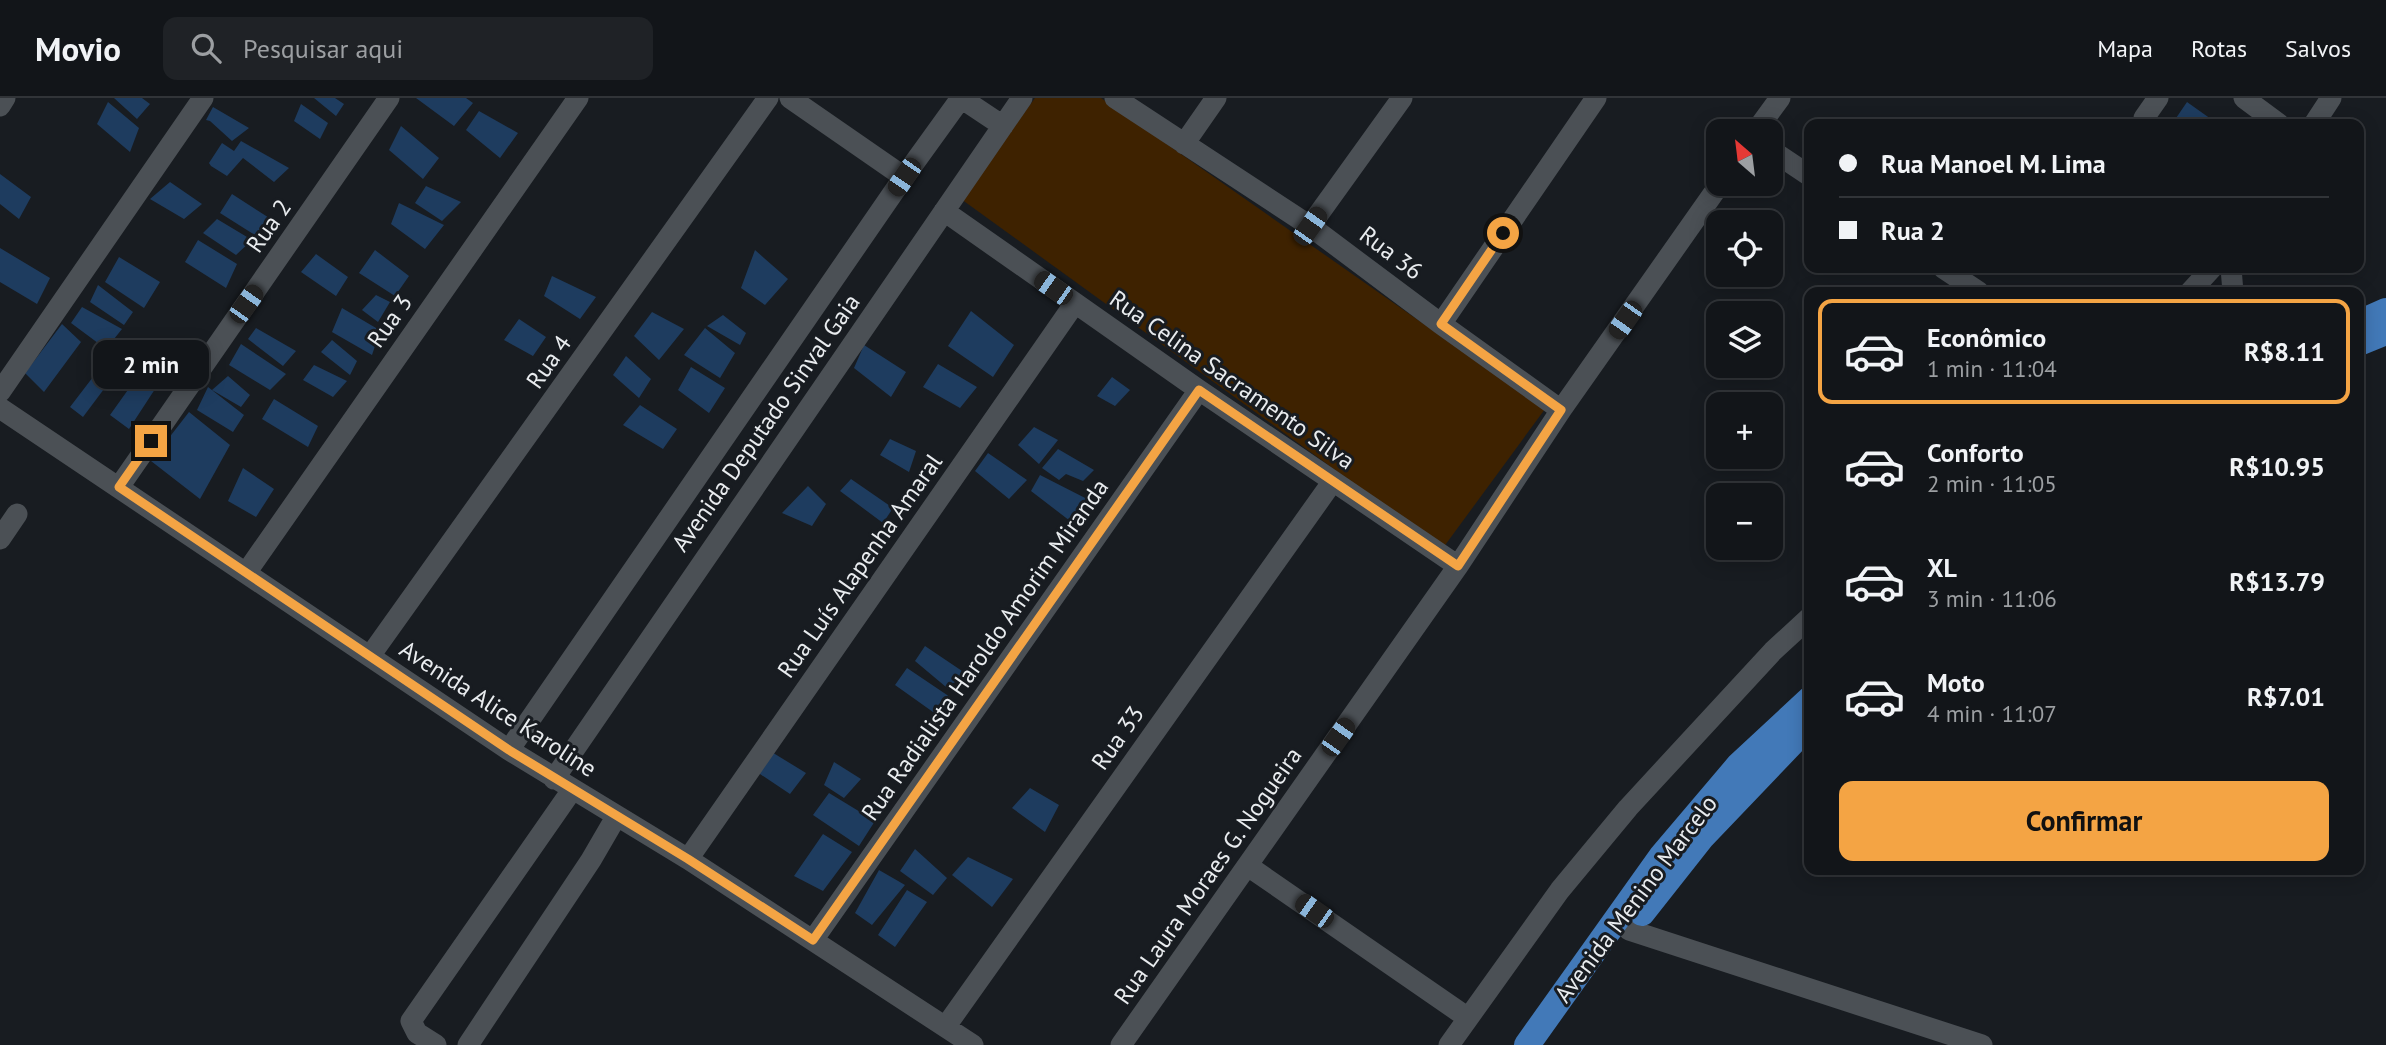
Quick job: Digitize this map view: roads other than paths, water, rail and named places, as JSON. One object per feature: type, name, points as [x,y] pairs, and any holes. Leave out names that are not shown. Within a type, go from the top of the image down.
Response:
[{"type":"main road","points":[[2364,321],[2386,311]]},
{"type":"main road","points":[[2364,341],[2386,332]]},
{"type":"main road","name":"Avenida Menino Marcelo","points":[[1527,1045],[1661,857],[1739,765],[1804,705]]},
{"type":"main road","name":"Avenida Menino Marcelo","points":[[1547,1045],[1629,930],[1702,837],[1804,730]]},
{"type":"street","points":[[0,106],[5,98]]},
{"type":"street","points":[[0,392],[203,98]]},
{"type":"street","name":"Rua 2","points":[[119,487],[389,98]]},
{"type":"street","name":"Rua 3","points":[[246,573],[578,98]]},
{"type":"street","name":"Rua 4","points":[[370,656],[768,98]]},
{"type":"street","points":[[790,98],[904,177]]},
{"type":"street","points":[[961,98],[1003,126]]},
{"type":"street","name":"Avenida Deputado Sinval Gaia","points":[[509,750],[961,98]]},
{"type":"street","name":"Avenida Deputado Sinval Gaia","points":[[436,1045],[417,1033],[411,1021],[563,784],[1022,98]]},
{"type":"street","name":"Rua 36","points":[[1115,98],[1310,226],[1561,410]]},
{"type":"street","points":[[1184,144],[1216,98]]},
{"type":"street","points":[[1310,226],[1402,98]]},
{"type":"street","points":[[1441,324],[1596,98]]},
{"type":"street","points":[[1765,119],[1780,98]]},
{"type":"street","points":[[2144,119],[2158,98]]},
{"type":"street","points":[[2244,98],[2272,119]]},
{"type":"street","points":[[2317,119],[2331,98]]},
{"type":"street","points":[[1783,158],[1804,172]]},
{"type":"street","name":"Rua Laura Moraes G. Nogueira","points":[[1121,1045],[1458,566],[1561,410],[1712,196]]},
{"type":"street","name":"Rua Celina Sacramento Silva","points":[[944,211],[1199,390],[1458,566]]},
{"type":"street","points":[[1950,273],[1972,287]]},
{"type":"street","name":"Rua Luís Alapenha Amaral","points":[[688,859],[1075,303]]},
{"type":"street","name":"Rua Radialista Haroldo Amorim Miranda","points":[[813,940],[1199,390]]},
{"type":"street","name":"Avenida Alice Karoline","points":[[0,408],[509,750],[688,859],[973,1045]]},
{"type":"street","name":"Rua 33","points":[[946,1026],[1333,481]]},
{"type":"street","points":[[0,539],[17,514]]},
{"type":"street","points":[[1449,1045],[1560,890],[1628,808],[1773,651],[1804,623]]},
{"type":"street","points":[[468,1045],[591,860],[616,817]]},
{"type":"street","points":[[1248,866],[1468,1018]]},
{"type":"street","points":[[1629,930],[1982,1045]]}]
